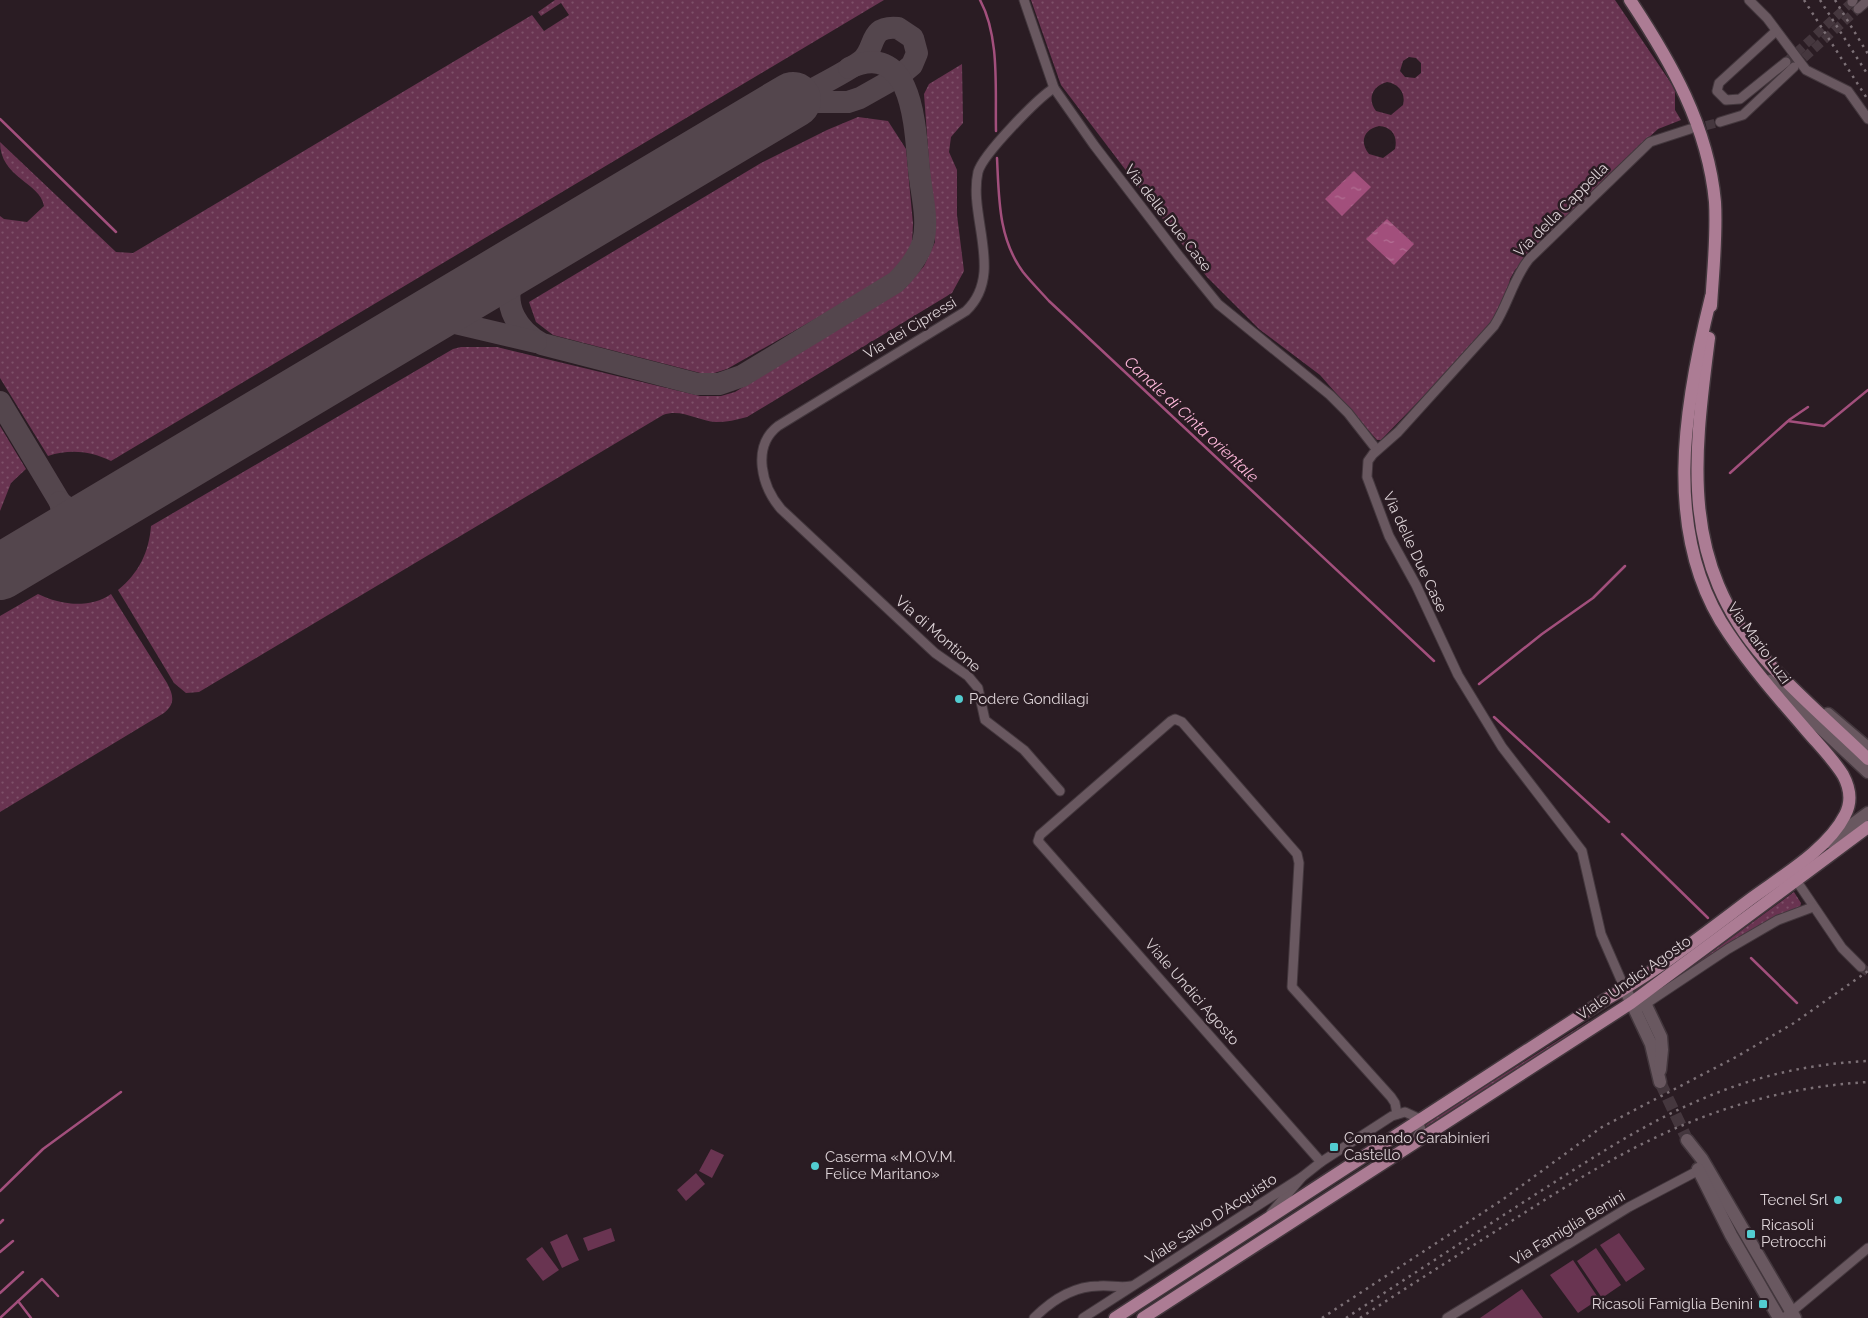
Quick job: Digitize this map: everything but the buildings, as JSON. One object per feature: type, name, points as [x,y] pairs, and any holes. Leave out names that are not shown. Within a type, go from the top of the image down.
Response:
[{"type":"main road","name":"Via Mario Luzi","points":[[1630,0],[1667,58],[1682,86],[1706,151],[1713,185],[1716,221],[1710,334],[1698,445],[1697,489],[1701,523],[1713,575],[1724,600],[1750,640],[1774,668],[1868,759]]},
{"type":"main road","name":"Via Mario Luzi","points":[[1711,297],[1698,356],[1687,439],[1684,488],[1686,521],[1693,557],[1702,585],[1729,634],[1840,770],[1847,783],[1849,800],[1845,815],[1832,833],[1810,855]]},
{"type":"main road","points":[[1774,668],[1868,748]]},
{"type":"main road","points":[[1758,671],[1868,772]]},
{"type":"main road","name":"Viale Undici Agosto","points":[[1115,1318],[1419,1120],[1625,989],[1868,813]]},
{"type":"main road","name":"Viale Undici Agosto","points":[[1143,1318],[1411,1145],[1639,1003],[1796,880],[1868,827]]},
{"type":"main road","points":[[1625,989],[1639,1003],[1662,1044],[1660,1081]]},
{"type":"main road","points":[[1686,1138],[1767,1271],[1790,1316]]},
{"type":"main road","points":[[1703,1168],[1730,1235],[1779,1318]]},
{"type":"street","name":"Via delle Due Case","points":[[1024,0],[1054,88],[1100,153],[1218,304],[1330,395],[1348,413],[1377,450],[1368,461],[1367,477],[1389,536],[1416,585],[1446,651],[1472,699],[1502,747],[1582,851],[1601,934],[1625,989]]},
{"type":"street","points":[[1749,0],[1767,18],[1806,70],[1848,91],[1868,119]]},
{"type":"street","points":[[1854,4],[1868,0]]},
{"type":"street","points":[[1720,122],[1743,115],[1790,64],[1740,99],[1726,100],[1717,91],[1719,83],[1776,31]]},
{"type":"street","name":"Via dei Cipressi","points":[[765,482],[762,470],[763,452],[766,439],[772,430],[817,400],[966,311],[975,302],[981,290],[985,274],[978,197],[980,167],[992,149],[1042,96],[1054,88]]},
{"type":"street","name":"Via della Cappella","points":[[1377,450],[1398,432],[1494,326],[1505,308],[1520,270],[1529,259],[1650,142],[1690,130]]},
{"type":"street","name":"Via di Montione","points":[[765,482],[771,495],[785,513],[935,652],[973,682],[980,694],[985,720],[1024,750],[1060,791]]},
{"type":"street","name":"Viale Undici Agosto","points":[[1255,1226],[1272,1211],[1302,1177],[1321,1162],[1397,1114],[1395,1103],[1391,1097],[1292,987],[1299,864],[1297,854],[1182,722],[1176,719],[1171,721],[1040,835],[1039,843],[1321,1162]]},
{"type":"street","points":[[1796,880],[1842,948],[1860,967]]},
{"type":"street","points":[[1639,1003],[1778,920],[1813,907]]},
{"type":"street","points":[[1397,1114],[1409,1113],[1419,1120],[1420,1133],[1411,1145]]},
{"type":"street","name":"Via Famiglia Benini","points":[[1447,1318],[1629,1206],[1703,1168]]},
{"type":"street","name":"Viale Salvo D'Acquisto","points":[[1083,1318],[1302,1177]]},
{"type":"street","points":[[1790,1316],[1868,1248]]},
{"type":"street","points":[[1756,1278],[1758,1270],[1767,1271]]},
{"type":"street","name":"Viale Salvo D'Acquisto","points":[[1034,1318],[1056,1299],[1087,1286],[1121,1288],[1135,1285]]},
{"type":"shaded area","points":[[555,0],[884,0],[111,461],[80,452],[64,452],[48,456],[0,378],[0,216],[4,219],[27,222],[44,206],[41,198],[35,191],[6,164],[0,142],[116,252],[133,253],[532,15],[544,31],[569,15],[561,3],[541,16],[538,12]]},
{"type":"shaded area","points":[[1031,0],[1615,0],[1675,89],[1675,110],[1681,120],[1658,129],[1608,175],[1515,270],[1510,279],[1506,300],[1491,327],[1381,440],[1377,440],[1320,375],[1259,329],[1207,277],[1061,85]],"holes":[[[1409,57],[1416,58],[1421,63],[1421,73],[1415,78],[1405,77],[1400,71],[1403,61]],[[1391,83],[1398,87],[1402,93],[1403,105],[1391,115],[1376,111],[1373,106],[1372,94],[1382,84]],[[1379,126],[1387,128],[1395,136],[1395,149],[1383,158],[1369,154],[1364,145],[1367,133]]]},
{"type":"shaded area","points":[[962,64],[963,123],[951,137],[949,152],[957,170],[957,215],[964,271],[952,293],[747,417],[732,421],[716,422],[676,413],[663,415],[199,692],[186,693],[174,683],[118,590],[132,576],[142,561],[148,545],[151,526],[453,349],[461,347],[497,347],[700,396],[721,396],[735,392],[905,288],[924,266],[935,242],[924,94],[929,84]]},
{"type":"shaded area","points":[[858,117],[888,121],[906,149],[913,224],[912,242],[907,254],[893,272],[882,281],[727,369],[708,375],[553,335],[536,322],[529,302],[761,163],[827,130]]},
{"type":"shaded area","points":[[0,426],[26,469],[11,483],[0,511]]},
{"type":"shaded area","points":[[38,594],[56,601],[75,604],[94,602],[111,594],[167,683],[171,692],[172,703],[164,713],[0,812],[0,616]]},
{"type":"shaded area","points":[[1794,892],[1801,903],[1800,908],[1744,937],[1737,938],[1646,1000]]},
{"type":"shaded area","points":[[1589,1021],[1591,1023],[1424,1128],[1429,1121]]},
{"type":"shaded area","points":[[711,1149],[724,1155],[712,1178],[699,1171]]},
{"type":"shaded area","points":[[696,1173],[705,1184],[686,1201],[677,1190]]},
{"type":"shaded area","points":[[611,1228],[615,1241],[588,1251],[583,1238]]},
{"type":"shaded area","points":[[1619,1233],[1645,1269],[1626,1282],[1600,1245]]},
{"type":"shaded area","points":[[567,1234],[579,1260],[562,1268],[550,1242]]},
{"type":"shaded area","points":[[542,1247],[559,1270],[543,1281],[526,1259]]},
{"type":"shaded area","points":[[1596,1248],[1621,1285],[1602,1298],[1577,1261]]},
{"type":"shaded area","points":[[1573,1260],[1599,1299],[1578,1313],[1550,1275]]},
{"type":"shaded area","points":[[1522,1289],[1543,1318],[1480,1318]]},
{"type":"water","points":[[1354,171],[1371,187],[1342,216],[1325,199]]},
{"type":"water","points":[[1387,219],[1414,244],[1394,265],[1366,239]]},
{"type":"waterway","name":"Canale di Cinta orientale","points":[[980,0],[991,30],[994,47],[996,131]]},
{"type":"waterway","points":[[0,119],[116,232]]},
{"type":"waterway","name":"Canale di Cinta orientale","points":[[997,158],[1001,217],[1004,231],[1015,259],[1029,279],[1049,301],[1434,661]]},
{"type":"waterway","points":[[1730,473],[1788,421],[1824,426],[1868,390]]},
{"type":"waterway","points":[[1789,420],[1808,407]]},
{"type":"waterway","points":[[1479,684],[1542,634],[1593,598],[1625,566]]},
{"type":"waterway","name":"Canale di Cinta orientale","points":[[1494,717],[1609,822]]},
{"type":"waterway","name":"Canale di Cinta orientale","points":[[1622,834],[1708,918]]},
{"type":"waterway","name":"Canale di Cinta orientale","points":[[1751,958],[1797,1003]]},
{"type":"waterway","points":[[0,1191],[43,1149],[121,1092]]},
{"type":"waterway","points":[[0,1223],[3,1220]]},
{"type":"waterway","points":[[0,1252],[13,1241]]},
{"type":"waterway","points":[[0,1293],[23,1272]]},
{"type":"waterway","points":[[0,1318],[42,1279],[58,1296]]},
{"type":"waterway","points":[[18,1301],[31,1318]]},
{"type":"taxiway","points":[[760,119],[799,102],[848,102],[860,98],[899,76],[912,65],[917,53],[913,38],[898,28],[881,30],[861,61],[793,100]]},
{"type":"taxiway","points":[[526,259],[513,279],[510,289],[511,308],[519,325],[533,339],[542,344],[697,384],[719,384],[742,376],[896,282],[912,264],[923,242],[925,233],[924,206],[916,133],[907,93],[899,77],[887,66],[871,62],[849,68]]},
{"type":"taxiway","points":[[389,340],[424,325],[451,322],[536,342]]},
{"type":"taxiway","points":[[0,402],[60,502]]},
{"type":"taxiway","points":[[54,540],[64,519],[60,502],[75,514],[99,513]]},
{"type":"runway","points":[[0,572],[793,100]]},
{"type":"tunnel","points":[[1786,62],[1852,2]]},
{"type":"tunnel","points":[[1794,67],[1858,9]]},
{"type":"tunnel","points":[[1693,129],[1720,122]]},
{"type":"tunnel","points":[[1861,967],[1868,972]]},
{"type":"tunnel","points":[[1660,1082],[1686,1137]]},
{"type":"railway","points":[[1804,0],[1868,100]]},
{"type":"railway","points":[[1820,0],[1868,75]]},
{"type":"railway","points":[[1835,0],[1868,54]]},
{"type":"railway","points":[[1322,1318],[1502,1200],[1602,1127],[1736,1057],[1794,1023],[1868,971]]},
{"type":"railway","points":[[1346,1318],[1571,1171],[1650,1124],[1729,1088],[1772,1075],[1818,1066],[1868,1061]]},
{"type":"railway","points":[[1360,1318],[1551,1196],[1635,1148],[1677,1128],[1721,1111],[1767,1097],[1815,1088],[1868,1082]]},
{"type":"place","name":"Podere Gondilagi","points":[[959,699]]},
{"type":"place","name":"Comando Carabinieri Castello","points":[[1334,1147]]},
{"type":"place","name":"Caserma «M.O.V.M. Felice Maritano»","points":[[815,1166]]},
{"type":"place","name":"Tecnel Srl","points":[[1838,1200]]},
{"type":"place","name":"Ricasoli Petrocchi","points":[[1751,1234]]},
{"type":"place","name":"Ricasoli Famiglia Benini","points":[[1763,1304]]}]
